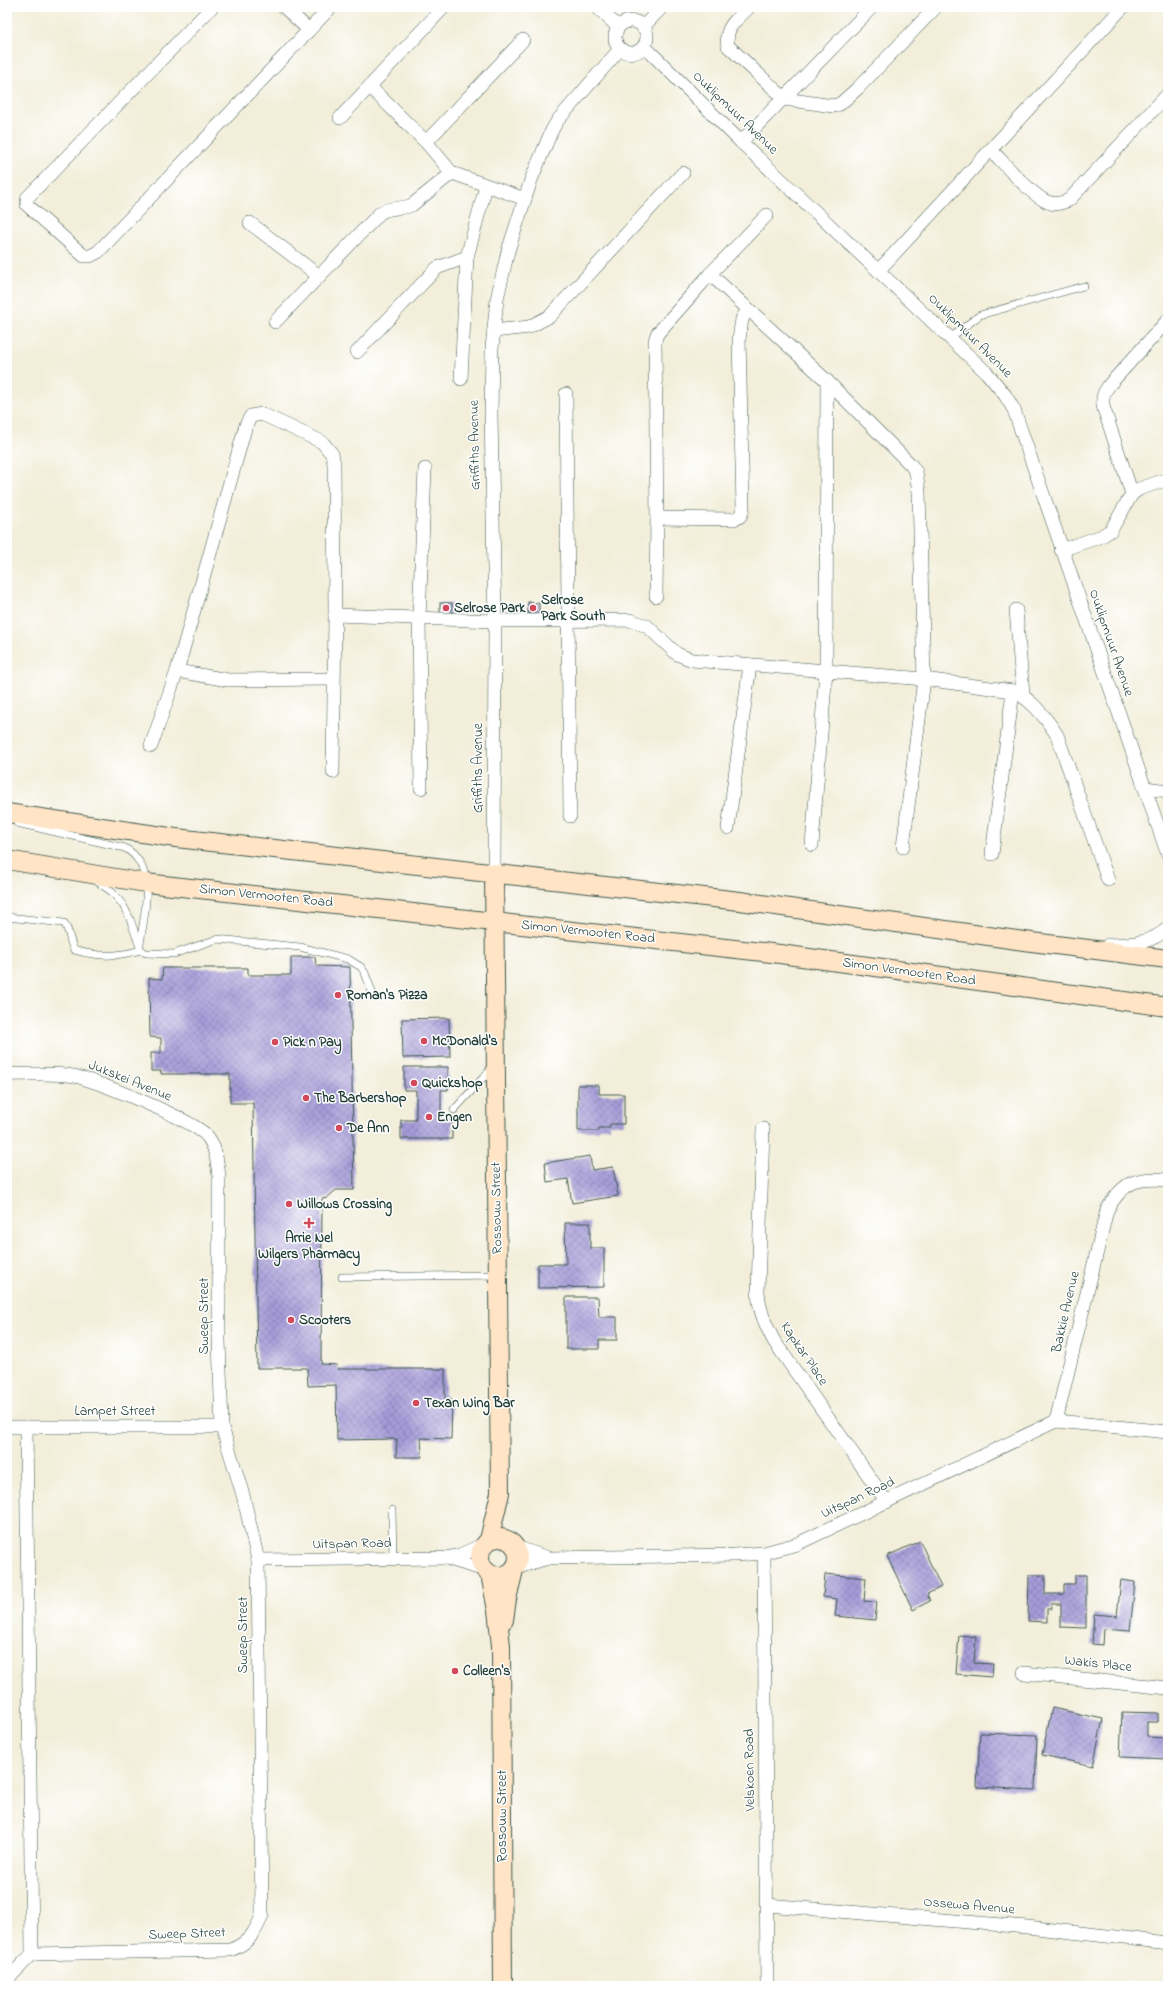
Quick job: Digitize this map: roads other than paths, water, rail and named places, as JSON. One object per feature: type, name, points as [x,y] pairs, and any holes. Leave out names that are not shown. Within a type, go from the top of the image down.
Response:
[{"type":"main road","points":[[7,813],[176,838],[740,901],[1070,947],[1168,959]]},
{"type":"main road","name":"Simon Vermooten Road","points":[[7,860],[146,883],[780,954],[1168,1006]]},
{"type":"main road","name":"Rossouw Street","points":[[487,1542],[500,1493],[494,874]]},
{"type":"main road","name":"Rossouw Street","points":[[500,1493],[516,1546]]},
{"type":"main road","points":[[494,1538],[506,1538],[516,1546],[519,1557],[514,1569],[503,1576],[488,1572],[480,1560],[480,1554],[487,1542],[494,1538]]},
{"type":"main road","name":"Rossouw Street","points":[[501,1646],[507,1599],[514,1569]]},
{"type":"main road","name":"Rossouw Street","points":[[488,1572],[497,1610],[501,1646],[503,1986]]},
{"type":"street","points":[[212,7],[26,198],[27,205],[84,256],[90,256],[98,252],[331,7]]},
{"type":"street","points":[[284,7],[309,30]]},
{"type":"street","points":[[340,118],[444,7]]},
{"type":"street","points":[[597,7],[618,27]]},
{"type":"street","points":[[643,27],[662,7]]},
{"type":"street","points":[[749,7],[728,29],[726,36],[728,46],[785,99],[826,106],[840,104],[858,88],[936,7]]},
{"type":"street","points":[[742,142],[872,7]]},
{"type":"street","points":[[879,270],[1123,7]]},
{"type":"street","points":[[631,21],[638,23],[643,27],[646,33],[644,46],[633,53],[625,52],[620,49],[616,42],[615,34],[618,27],[631,21]]},
{"type":"street","points":[[426,142],[523,40]]},
{"type":"street","name":"Ouklipmuur Avenue","points":[[644,46],[742,142],[950,338],[999,387],[1014,410],[1061,550],[1168,855]]},
{"type":"street","name":"Griffiths Avenue","points":[[494,874],[495,621],[490,415],[497,300],[508,250],[531,180],[558,120],[620,49]]},
{"type":"street","points":[[370,87],[426,142],[452,173],[525,199]]},
{"type":"street","points":[[991,150],[1041,199],[1051,204],[1061,203],[1069,200],[1168,94]]},
{"type":"street","points":[[275,322],[380,213],[388,208],[406,208],[412,205],[452,173]]},
{"type":"street","points":[[494,331],[529,327],[550,316],[683,173]]},
{"type":"street","points":[[461,379],[467,257],[486,186]]},
{"type":"street","points":[[656,596],[658,518],[655,340],[658,334],[710,274],[767,214]]},
{"type":"street","points":[[250,223],[318,276]]},
{"type":"street","points":[[357,352],[437,268],[467,257]]},
{"type":"street","points":[[710,274],[827,381],[911,465],[916,472],[919,492],[924,679],[903,847]]},
{"type":"street","points":[[658,518],[733,519],[742,515],[739,339],[742,319],[748,309]]},
{"type":"street","points":[[1132,494],[1103,406],[1102,398],[1104,392],[1110,384],[1168,320]]},
{"type":"street","points":[[812,845],[826,671],[827,381]]},
{"type":"street","points":[[566,394],[570,816]]},
{"type":"street","points":[[150,746],[177,671],[246,425],[251,416],[262,414],[322,442],[332,454],[334,464],[335,615],[333,772]]},
{"type":"street","points":[[421,788],[419,618],[425,469]]},
{"type":"street","points":[[1061,550],[1102,536],[1111,530],[1132,494],[1139,489],[1168,478]]},
{"type":"street","points":[[992,854],[1018,693],[1016,610]]},
{"type":"street","points":[[335,615],[495,621],[568,619],[630,620],[647,626],[677,654],[692,660],[924,679],[1018,693],[1046,718],[1056,735],[1108,880]]},
{"type":"street","points":[[728,828],[750,665]]},
{"type":"street","points":[[177,671],[228,680],[333,679]]},
{"type":"street","points":[[1144,788],[1168,791]]},
{"type":"street","points":[[1070,947],[1136,944],[1160,935],[1168,928]]},
{"type":"street","name":"Jukskei Avenue","points":[[7,1074],[73,1076],[92,1081],[191,1123]]},
{"type":"street","name":"Sweep Street","points":[[32,1954],[230,1950],[240,1947],[257,1929],[262,1915],[258,1560],[243,1495],[222,1427],[219,1340],[219,1176],[216,1153],[206,1136],[191,1123]]},
{"type":"street","name":"Kapkar Place","points":[[764,1129],[758,1292],[761,1312],[774,1341],[888,1502]]},
{"type":"street","name":"Bakkie Avenue","points":[[1056,1421],[1107,1210],[1115,1195],[1137,1181],[1151,1179],[1168,1180]]},
{"type":"street","points":[[1056,1421],[1168,1432]]},
{"type":"street","name":"Uitspan Road","points":[[514,1569],[548,1558],[734,1556],[764,1553],[797,1544],[1056,1421]]},
{"type":"street","name":"Lampet Street","points":[[7,1427],[222,1427]]},
{"type":"street","points":[[7,1980],[32,1954],[26,1427]]},
{"type":"street","name":"Uitspan Road","points":[[258,1560],[446,1558],[460,1555],[487,1542]]},
{"type":"street","name":"Uitspan Road","points":[[516,1546],[548,1558]]},
{"type":"street","name":"Velskoen Road","points":[[764,1553],[767,1986]]},
{"type":"street","name":"Uitspan Road","points":[[446,1558],[488,1572]]},
{"type":"street","name":"Wakis Place","points":[[1024,1673],[1168,1688]]},
{"type":"street","name":"Ossewa Avenue","points":[[767,1905],[1027,1927],[1168,1943]]},
{"type":"lane","points":[[950,338],[980,315],[1084,286]]},
{"type":"lane","points":[[7,820],[125,848],[133,853],[141,863],[147,893],[140,948]]},
{"type":"lane","points":[[86,874],[112,892],[123,905],[130,919],[140,948],[146,953],[174,954],[216,940],[300,947],[348,959],[361,967],[365,973],[372,992]]},
{"type":"lane","points":[[7,917],[64,923],[69,929],[69,941],[74,950],[86,954],[120,956],[140,948]]},
{"type":"lane","points":[[454,1110],[496,1064]]},
{"type":"lane","points":[[342,1277],[498,1275]]},
{"type":"lane","points":[[392,1510],[393,1559]]},
{"type":"place","name":"Selrose Park","points":[[446,608]]},
{"type":"place","name":"Selrose Park South","points":[[533,608]]},
{"type":"place","name":"Roman's Pizza","points":[[338,995]]},
{"type":"place","name":"McDonald's","points":[[424,1041]]},
{"type":"place","name":"Pick n Pay","points":[[275,1042]]},
{"type":"place","name":"Quickshop","points":[[414,1083]]},
{"type":"place","name":"The Barbershop","points":[[306,1098]]},
{"type":"place","name":"Engen","points":[[429,1117]]},
{"type":"place","name":"De Ann","points":[[339,1128]]},
{"type":"place","name":"Willows Crossing","points":[[289,1204]]},
{"type":"place","name":"Arrie Nel Wilgers Pharmacy","points":[[309,1223]]},
{"type":"place","name":"Scooters","points":[[291,1320]]},
{"type":"place","name":"Texan Wing Bar","points":[[416,1403]]},
{"type":"place","name":"Colleen's","points":[[455,1671]]}]
